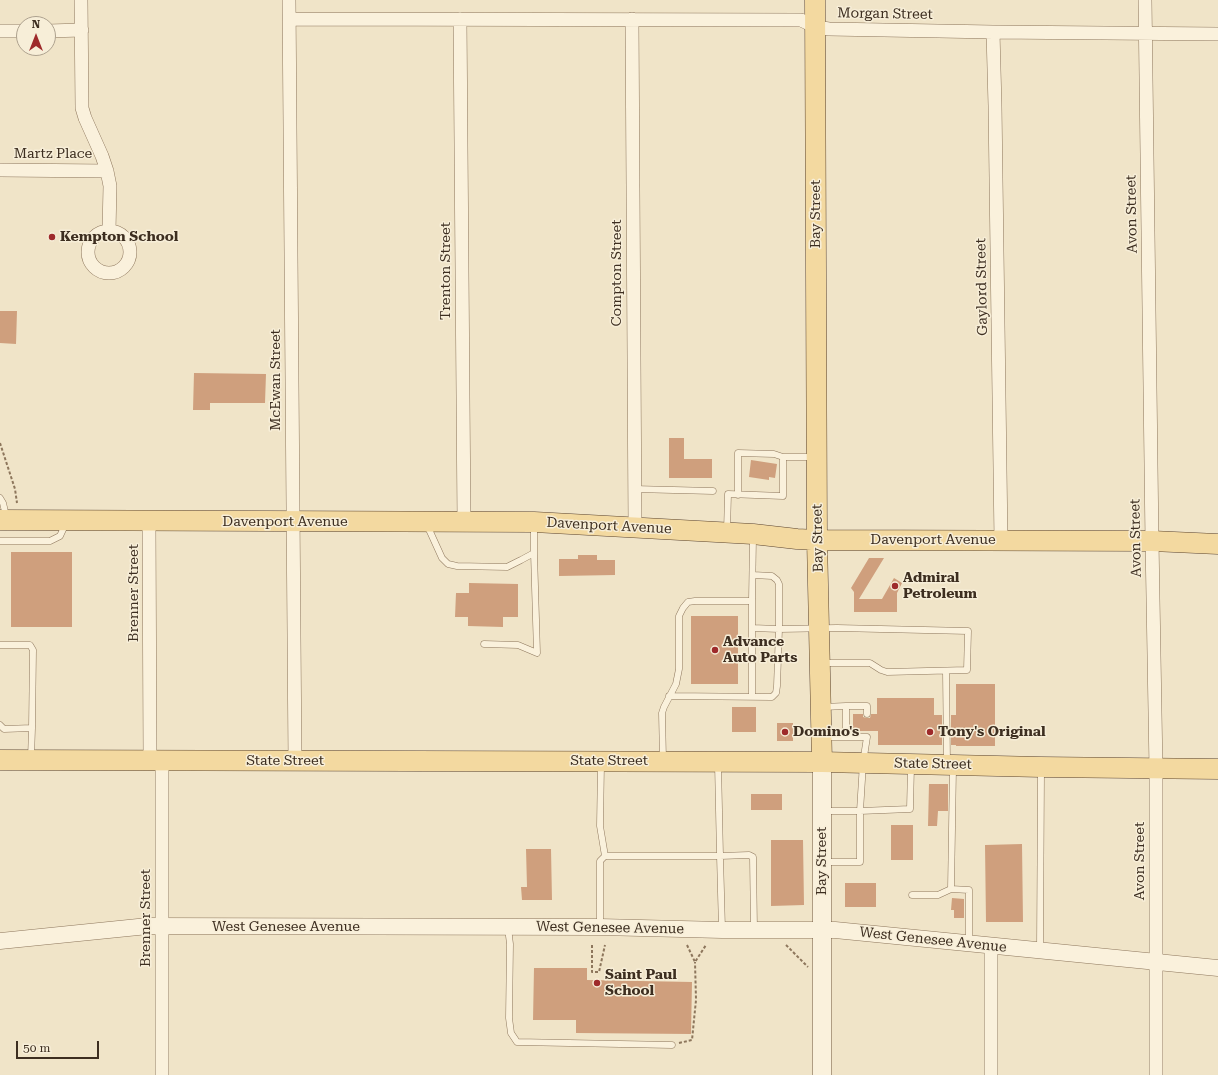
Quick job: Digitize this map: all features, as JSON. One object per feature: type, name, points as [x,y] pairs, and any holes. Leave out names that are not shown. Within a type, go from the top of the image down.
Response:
[{"type":"main road","name":"Bay Street","points":[[815,0],[817,540],[822,762],[822,1075]]},
{"type":"main road","name":"Davenport Avenue","points":[[8,514],[67,520],[534,522],[727,532],[817,540],[1152,541],[1218,544]]},
{"type":"main road","name":"State Street","points":[[0,760],[863,762],[1041,767],[1218,769]]},
{"type":"street","points":[[81,0],[82,108],[107,171],[110,186],[109,231]]},
{"type":"street","name":"McEwan Street","points":[[290,0],[295,761]]},
{"type":"street","name":"Avon Street","points":[[1145,0],[1156,769],[1156,1075]]},
{"type":"street","name":"Morgan Street","points":[[290,19],[801,20],[816,27],[829,29],[1218,34]]},
{"type":"street","name":"Trenton Street","points":[[460,19],[464,522]]},
{"type":"street","name":"Compton Street","points":[[632,19],[635,527]]},
{"type":"street","points":[[56,31],[82,30]]},
{"type":"street","points":[[0,31],[16,31]]},
{"type":"street","name":"Gaylord Street","points":[[993,32],[996,106],[1001,541]]},
{"type":"street","name":"Martz Place","points":[[0,170],[107,171]]},
{"type":"street","name":"Brenner Street","points":[[149,521],[162,926],[162,1075]]},
{"type":"street","name":"West Genesee Avenue","points":[[0,941],[148,926],[508,928],[600,927],[722,930],[835,930],[1218,968]]},
{"type":"street","points":[[991,946],[991,1075]]},
{"type":"lane","points":[[738,495],[738,453],[774,454],[783,457],[817,457]]},
{"type":"lane","points":[[727,532],[728,494],[783,496],[783,457]]},
{"type":"lane","points":[[634,489],[713,491]]},
{"type":"lane","points":[[0,498],[8,514]]},
{"type":"lane","points":[[0,541],[50,541],[60,536],[67,520]]},
{"type":"lane","points":[[426,522],[442,558],[448,564],[457,566],[507,567],[534,553]]},
{"type":"lane","points":[[484,644],[518,645],[537,653],[534,522]]},
{"type":"lane","points":[[752,697],[753,534]]},
{"type":"lane","points":[[670,696],[772,697],[776,694],[779,629],[779,584],[772,576],[752,575]]},
{"type":"lane","points":[[663,761],[662,713],[678,678],[679,616],[683,608],[688,602],[695,601],[752,601]]},
{"type":"lane","points":[[752,628],[968,631],[967,670],[887,672],[881,670],[870,662],[819,663]]},
{"type":"lane","points":[[0,645],[30,645],[33,650],[31,760]]},
{"type":"lane","points":[[946,671],[950,765],[951,889]]},
{"type":"lane","points":[[846,706],[846,737]]},
{"type":"lane","points":[[820,707],[867,706],[867,714]]},
{"type":"lane","points":[[0,725],[4,729],[32,728]]},
{"type":"lane","points":[[821,737],[846,737],[867,734],[863,762],[860,811],[860,862],[822,862]]},
{"type":"lane","points":[[601,761],[600,826],[605,856]]},
{"type":"lane","points":[[718,761],[722,930]]},
{"type":"lane","points":[[822,811],[910,809],[911,764]]},
{"type":"lane","points":[[1040,950],[1041,767]]},
{"type":"lane","points":[[600,927],[600,861],[605,856],[749,855],[753,857],[754,930]]},
{"type":"lane","points":[[912,895],[938,895],[951,889],[969,890],[969,943]]},
{"type":"lane","points":[[508,928],[510,944],[511,1032],[517,1042],[672,1044]]},
{"type":"path","points":[[0,443],[15,489],[8,514]]},
{"type":"path","points":[[592,945],[592,972],[599,972],[605,945]]},
{"type":"path","points":[[672,1044],[692,1040],[696,1000],[695,962],[687,945]]},
{"type":"path","points":[[695,962],[706,945]]},
{"type":"path","points":[[786,945],[808,967]]},
{"type":"building","points":[[0,311],[17,311],[16,344],[0,343]]},
{"type":"building","points":[[194,373],[266,374],[265,403],[210,403],[210,410],[193,410]]},
{"type":"building","points":[[669,438],[684,438],[684,459],[712,459],[712,478],[669,478]]},
{"type":"building","points":[[751,460],[777,464],[775,478],[769,477],[769,480],[749,477]]},
{"type":"building","points":[[11,552],[72,552],[72,627],[11,627]]},
{"type":"building","points":[[578,555],[597,555],[597,560],[615,560],[615,575],[559,576],[559,559],[578,559]]},
{"type":"building","points":[[869,558],[884,558],[859,599],[882,599],[894,578],[902,583],[897,593],[897,612],[854,612],[854,592],[851,588]]},
{"type":"building","points":[[469,583],[518,584],[518,617],[503,617],[503,627],[468,626],[468,617],[455,617],[456,593],[469,593]]},
{"type":"building","name":"Advance Auto Parts","points":[[691,616],[738,616],[738,684],[691,684]]},
{"type":"building","points":[[956,684],[995,684],[995,746],[951,745],[951,715],[956,715]]},
{"type":"building","points":[[877,698],[934,698],[934,715],[942,715],[942,745],[878,745],[878,731],[853,731],[853,714],[863,714],[863,717],[870,718],[871,714],[877,714]]},
{"type":"building","points":[[732,707],[756,707],[756,732],[732,732]]},
{"type":"building","name":"Domino's","points":[[777,723],[793,723],[793,741],[777,741]]},
{"type":"building","points":[[929,784],[948,784],[948,811],[938,811],[937,826],[928,826]]},
{"type":"building","points":[[751,794],[782,794],[782,810],[751,810]]},
{"type":"building","points":[[891,825],[913,825],[913,860],[891,860]]},
{"type":"building","points":[[771,840],[803,840],[804,905],[771,906]]},
{"type":"building","points":[[1022,844],[1023,922],[986,922],[985,845]]},
{"type":"building","points":[[526,849],[551,849],[552,900],[522,900],[521,887],[527,887]]},
{"type":"building","points":[[845,883],[876,883],[876,907],[845,907]]},
{"type":"building","points":[[952,898],[964,899],[964,918],[954,918],[954,910],[951,910]]},
{"type":"building","points":[[534,968],[587,968],[587,980],[692,982],[691,1034],[576,1033],[576,1020],[533,1020]]},
{"type":"place","name":"Kempton School","points":[[52,237]]},
{"type":"place","name":"Admiral Petroleum","points":[[895,586]]},
{"type":"place","name":"Advance Auto Parts","points":[[715,650]]},
{"type":"place","name":"Domino's","points":[[785,732]]},
{"type":"place","name":"Tony's Original","points":[[930,732]]},
{"type":"place","name":"Saint Paul School","points":[[597,983]]}]
